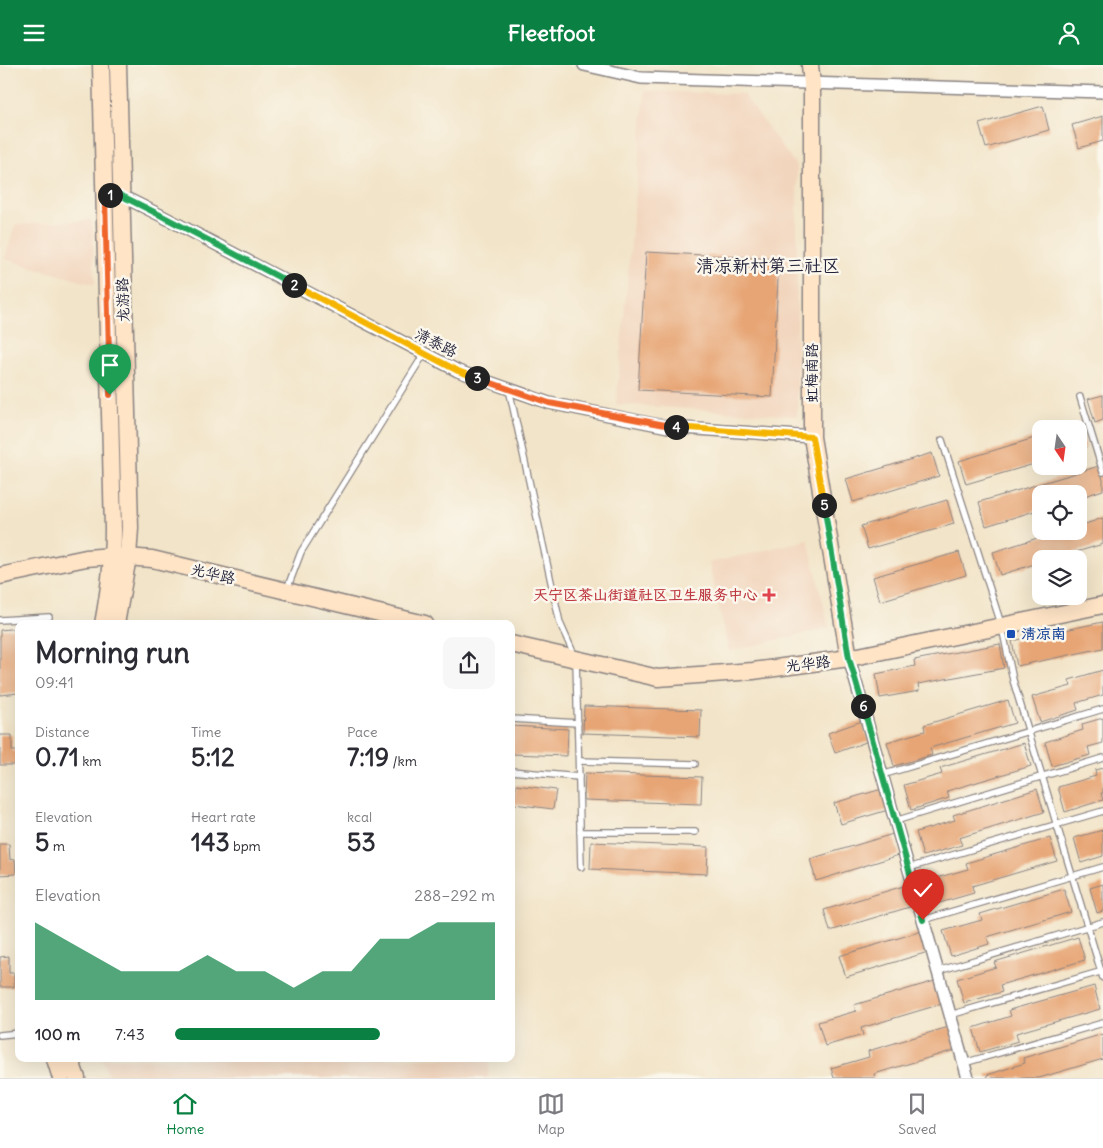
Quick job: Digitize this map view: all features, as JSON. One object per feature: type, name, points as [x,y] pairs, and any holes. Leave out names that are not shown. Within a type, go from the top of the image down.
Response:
[{"type":"main road","name":"龙游路","points":[[101,65],[112,195],[120,557],[116,620]]},
{"type":"main road","name":"龙游路","points":[[112,195],[118,65]]},
{"type":"main road","name":"虹梅南路","points":[[810,65],[812,84],[812,437],[849,658]]},
{"type":"main road","name":"虹梅南路","points":[[812,84],[817,65]]},
{"type":"main road","name":"龙游路","points":[[104,620],[109,589],[120,557]]},
{"type":"main road","name":"光华路","points":[[0,576],[86,558],[120,557],[152,559],[408,620]]},
{"type":"main road","name":"光华路","points":[[515,645],[658,677],[753,671],[849,658],[1103,605]]},
{"type":"main road","points":[[56,1062],[61,1078]]},
{"type":"main road","points":[[71,1062],[76,1078]]},
{"type":"street","points":[[584,65],[641,78],[1103,92]]},
{"type":"street","name":"清泰路","points":[[112,195],[458,371],[549,403],[668,427],[812,437]]},
{"type":"street","points":[[849,658],[968,1078]]},
{"type":"lane","points":[[286,591],[301,552],[424,354]]},
{"type":"lane","points":[[509,389],[560,623],[576,659],[581,867]]},
{"type":"lane","points":[[1080,397],[1103,472]]},
{"type":"lane","points":[[942,440],[1002,627],[1013,681],[1102,973],[950,1015]]},
{"type":"lane","points":[[0,620],[49,617]]},
{"type":"lane","points":[[882,775],[1103,709]]},
{"type":"lane","points":[[515,719],[578,723]]},
{"type":"lane","points":[[895,821],[1103,758]]},
{"type":"lane","points":[[579,761],[696,765]]},
{"type":"lane","points":[[515,771],[579,777]]},
{"type":"lane","points":[[908,868],[1103,811]]},
{"type":"lane","points":[[580,832],[695,832]]},
{"type":"lane","points":[[923,920],[1103,867]]},
{"type":"lane","points":[[938,971],[1103,922]]},
{"type":"lane","points":[[964,1063],[1103,1023]]},
{"type":"lane","points":[[0,1035],[15,1033]]},
{"type":"shaded area","points":[[645,91],[743,94],[797,167],[797,416],[616,404]]},
{"type":"shaded area","points":[[92,220],[95,285],[5,259],[15,225]]},
{"type":"shaded area","name":"天宁区茶山街道社区卫生服务中心","points":[[808,540],[829,628],[729,651],[709,563]]},
{"type":"shaded area","points":[[103,1062],[489,1062],[488,1078],[109,1078]]},
{"type":"building","points":[[1043,106],[1049,130],[986,148],[979,124]]},
{"type":"building","points":[[1103,116],[1103,141],[1079,148],[1072,125]]},
{"type":"building","points":[[646,252],[779,259],[772,397],[638,390]]},
{"type":"building","points":[[1103,395],[1103,420],[1095,423],[1088,399]]},
{"type":"building","points":[[1032,439],[1032,465],[966,484],[959,461]]},
{"type":"building","points":[[932,453],[939,476],[853,502],[846,479]]},
{"type":"building","points":[[1099,466],[1103,480],[1103,490],[1087,495],[1087,485],[1036,485],[1069,475],[1088,475],[1088,469]]},
{"type":"building","points":[[1032,486],[1032,512],[986,526],[979,502]]},
{"type":"building","points":[[947,500],[954,524],[868,549],[861,526]]},
{"type":"building","points":[[1103,518],[1103,544],[1083,550],[1032,550],[1032,565],[1000,575],[993,552],[1032,540],[1087,540],[1087,523]]},
{"type":"building","points":[[959,552],[966,575],[880,601],[873,577]]},
{"type":"building","points":[[1103,622],[1103,648],[1017,666],[1012,641]]},
{"type":"building","points":[[15,628],[15,693],[0,695],[0,630]]},
{"type":"building","points":[[1000,644],[1004,668],[918,684],[919,691],[880,698],[876,674],[915,666],[914,660]]},
{"type":"building","points":[[1103,670],[1103,695],[1076,703],[1078,710],[1040,722],[1032,697],[1071,686],[1069,680]]},
{"type":"building","points":[[1008,700],[1015,723],[930,748],[932,755],[894,766],[887,742],[925,731],[924,725]]},
{"type":"building","points":[[584,706],[701,710],[700,737],[583,733]]},
{"type":"building","points":[[1103,718],[1103,743],[1088,747],[1090,755],[1052,766],[1045,742],[1083,730],[1082,724]]},
{"type":"building","points":[[862,721],[869,741],[835,753],[828,733]]},
{"type":"building","points":[[515,726],[568,729],[567,756],[515,754]]},
{"type":"building","points":[[0,735],[12,735],[12,751],[15,751],[15,765],[0,765]]},
{"type":"building","points":[[1024,743],[1031,766],[947,791],[949,798],[911,810],[904,785],[942,774],[940,768]]},
{"type":"building","points":[[1103,768],[1103,793],[1101,793],[1103,800],[1065,812],[1058,787],[1096,776],[1095,770]]},
{"type":"building","points":[[585,773],[702,777],[701,804],[584,800]]},
{"type":"building","points":[[516,785],[556,790],[553,809],[515,804]]},
{"type":"building","points":[[882,789],[888,810],[841,824],[834,803]]},
{"type":"building","points":[[1037,789],[1044,812],[959,838],[962,845],[923,856],[916,832],[955,820],[953,815]]},
{"type":"building","points":[[1103,830],[1103,856],[1081,863],[1074,838]]},
{"type":"building","points":[[893,834],[899,855],[816,881],[810,859]]},
{"type":"building","points":[[1050,838],[1057,861],[972,886],[974,893],[936,904],[929,880],[968,869],[966,863]]},
{"type":"building","points":[[591,842],[708,847],[707,874],[590,869]]},
{"type":"building","points":[[0,844],[9,844],[10,860],[15,859],[15,874],[0,875]]},
{"type":"building","points":[[1103,884],[1103,911],[1097,913],[1090,888]]},
{"type":"building","points":[[907,885],[913,906],[830,931],[824,910]]},
{"type":"building","points":[[1064,889],[1071,912],[987,937],[989,944],[951,956],[943,931],[982,920],[980,914]]},
{"type":"building","points":[[922,931],[928,952],[846,977],[839,956]]},
{"type":"building","points":[[1078,937],[1085,960],[1000,985],[1002,992],[964,1003],[957,979],[996,967],[994,962]]},
{"type":"building","points":[[9,956],[9,973],[14,973],[14,987],[0,987],[0,957]]},
{"type":"building","points":[[938,980],[945,1003],[861,1028],[863,1035],[825,1046],[818,1022],[856,1011],[854,1005]]},
{"type":"building","points":[[1094,986],[1100,1009],[1016,1033],[1018,1041],[980,1052],[973,1028],[1011,1016],[1009,1010]]},
{"type":"building","points":[[952,1026],[958,1049],[874,1074],[875,1078],[834,1078],[831,1068],[869,1057],[868,1051]]},
{"type":"building","points":[[1103,1034],[1103,1059],[1039,1078],[988,1078],[987,1075],[1025,1063],[1023,1058]]},
{"type":"place","name":"天宁区茶山街道社区卫生服务中心","points":[[769,595]]},
{"type":"place","name":"清凉南","points":[[1011,634]]},
{"type":"district","name":"清凉新村第三社区","points":[[768,266]]},
{"type":"route","points":[[110,395],[105,195],[120,195],[458,371],[549,403],[668,427],[812,437],[849,658],[923,920]]}]
